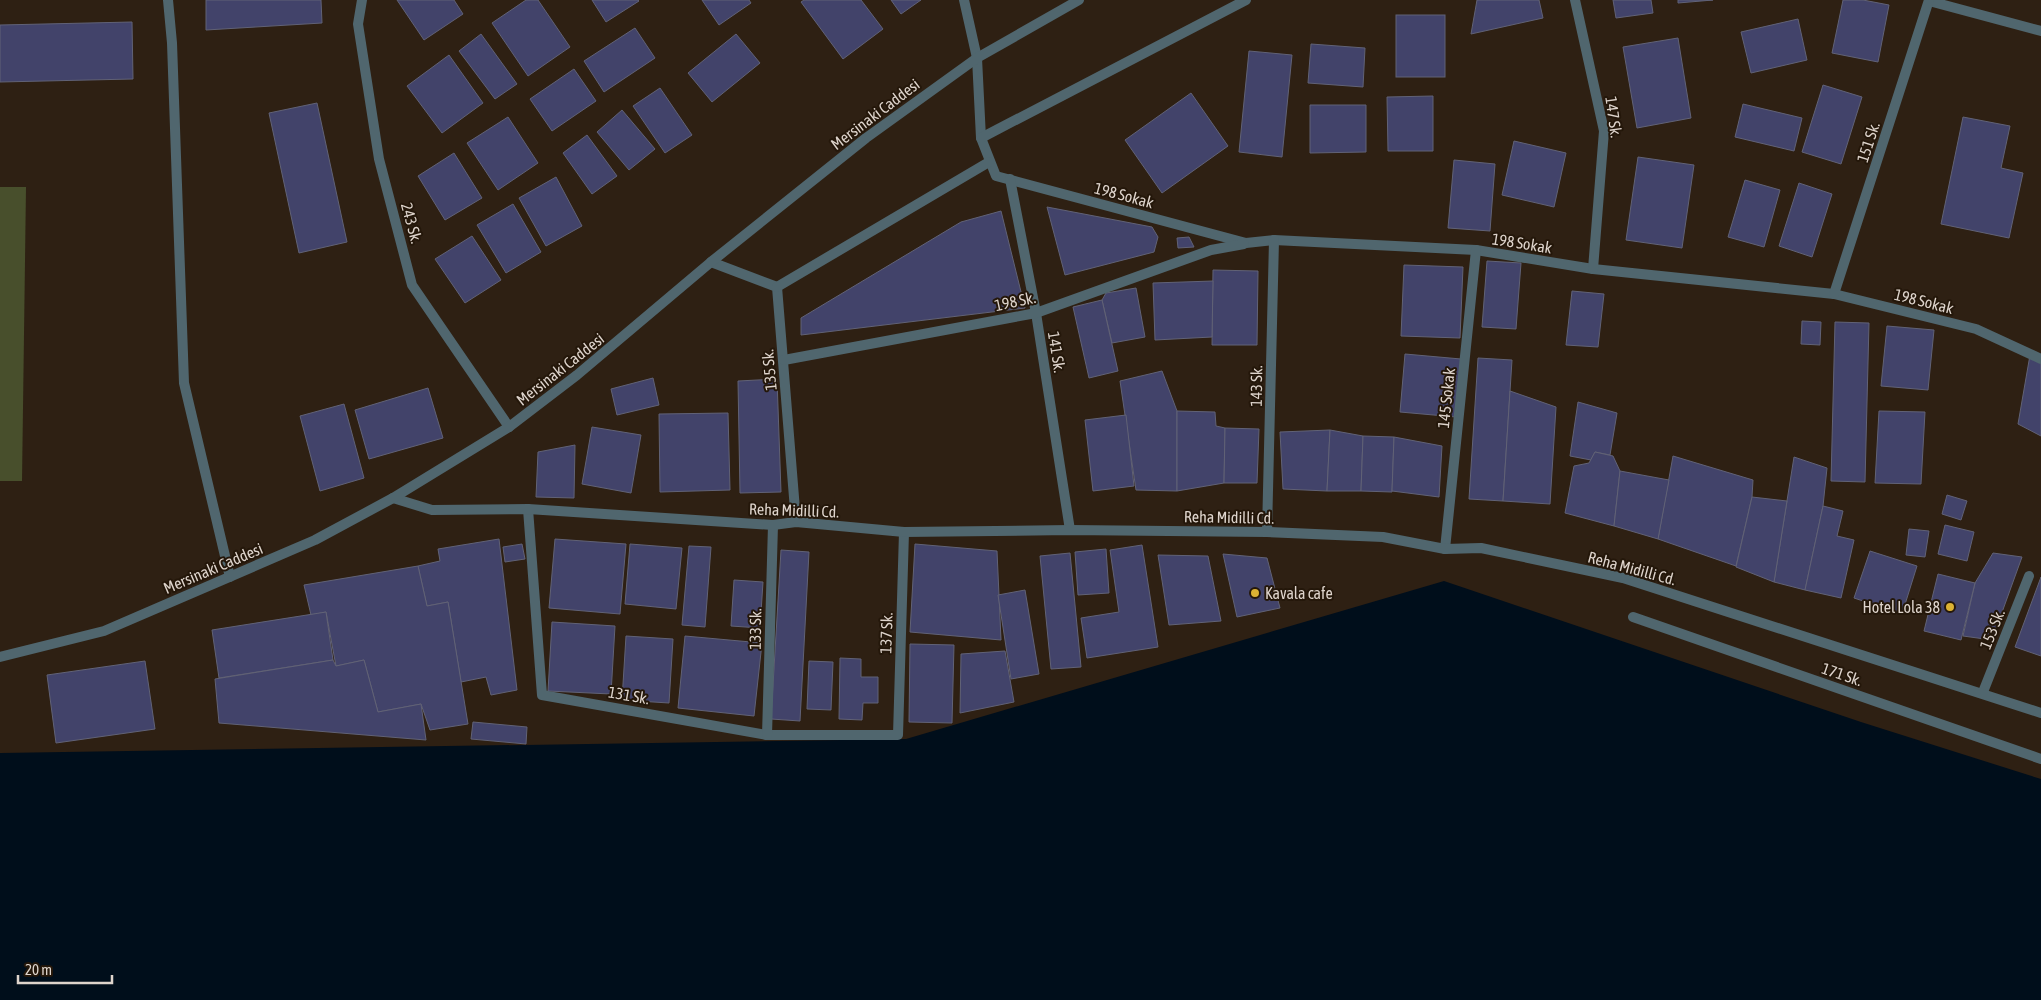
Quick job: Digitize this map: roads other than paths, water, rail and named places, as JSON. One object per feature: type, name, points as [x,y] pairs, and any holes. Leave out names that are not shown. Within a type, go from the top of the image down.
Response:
[{"type":"street","points":[[168,0],[172,43],[184,383],[230,577]]},
{"type":"street","name":"243 Sk.","points":[[362,0],[358,24],[379,159],[412,285],[510,427]]},
{"type":"street","points":[[711,262],[776,287],[990,162],[981,138],[977,58],[964,0]]},
{"type":"street","name":"Mersinaki Caddesi","points":[[0,657],[104,632],[315,540],[393,498],[510,427],[578,375],[711,262],[866,138],[977,58],[1079,0]]},
{"type":"street","points":[[981,138],[1246,0]]},
{"type":"street","name":"147 Sk.","points":[[1575,0],[1604,131],[1593,269]]},
{"type":"street","points":[[1929,1],[2041,30]]},
{"type":"street","name":"151 Sk.","points":[[1834,294],[1929,1]]},
{"type":"street","name":"198 Sokak","points":[[990,162],[996,176],[1246,243],[1274,240],[1476,250],[1593,269],[1834,294],[1976,329],[2041,359]]},
{"type":"street","name":"141 Sk.","points":[[1010,179],[1036,314],[1070,530]]},
{"type":"street","name":"143 Sk.","points":[[1267,532],[1274,240]]},
{"type":"street","name":"198 Sk.","points":[[784,360],[1036,314],[1211,250],[1246,243]]},
{"type":"street","name":"145 Sokak","points":[[1445,549],[1476,250]]},
{"type":"street","name":"135 Sk.","points":[[776,287],[784,360],[796,522]]},
{"type":"street","name":"Reha Midilli Cd.","points":[[393,498],[432,510],[528,508],[772,525],[796,522],[904,532],[1070,530],[1267,532],[1383,537],[1445,549],[1481,548],[1624,578],[2041,712]]},
{"type":"street","name":"131 Sk.","points":[[528,508],[542,695],[767,734],[898,736]]},
{"type":"street","name":"133 Sk.","points":[[767,734],[772,525]]},
{"type":"street","name":"137 Sk.","points":[[898,736],[904,532]]},
{"type":"street","name":"153 Sk.","points":[[1983,692],[2030,576]]},
{"type":"street","name":"171 Sk.","points":[[1633,617],[2041,759]]},
{"type":"water","points":[[1444,581],[1861,722],[2041,779],[2041,1000],[0,1000],[0,753],[906,739]]},
{"type":"place","name":"Kavala cafe","points":[[1255,593]]},
{"type":"place","name":"Hotel Lola 38","points":[[1950,607]]}]
